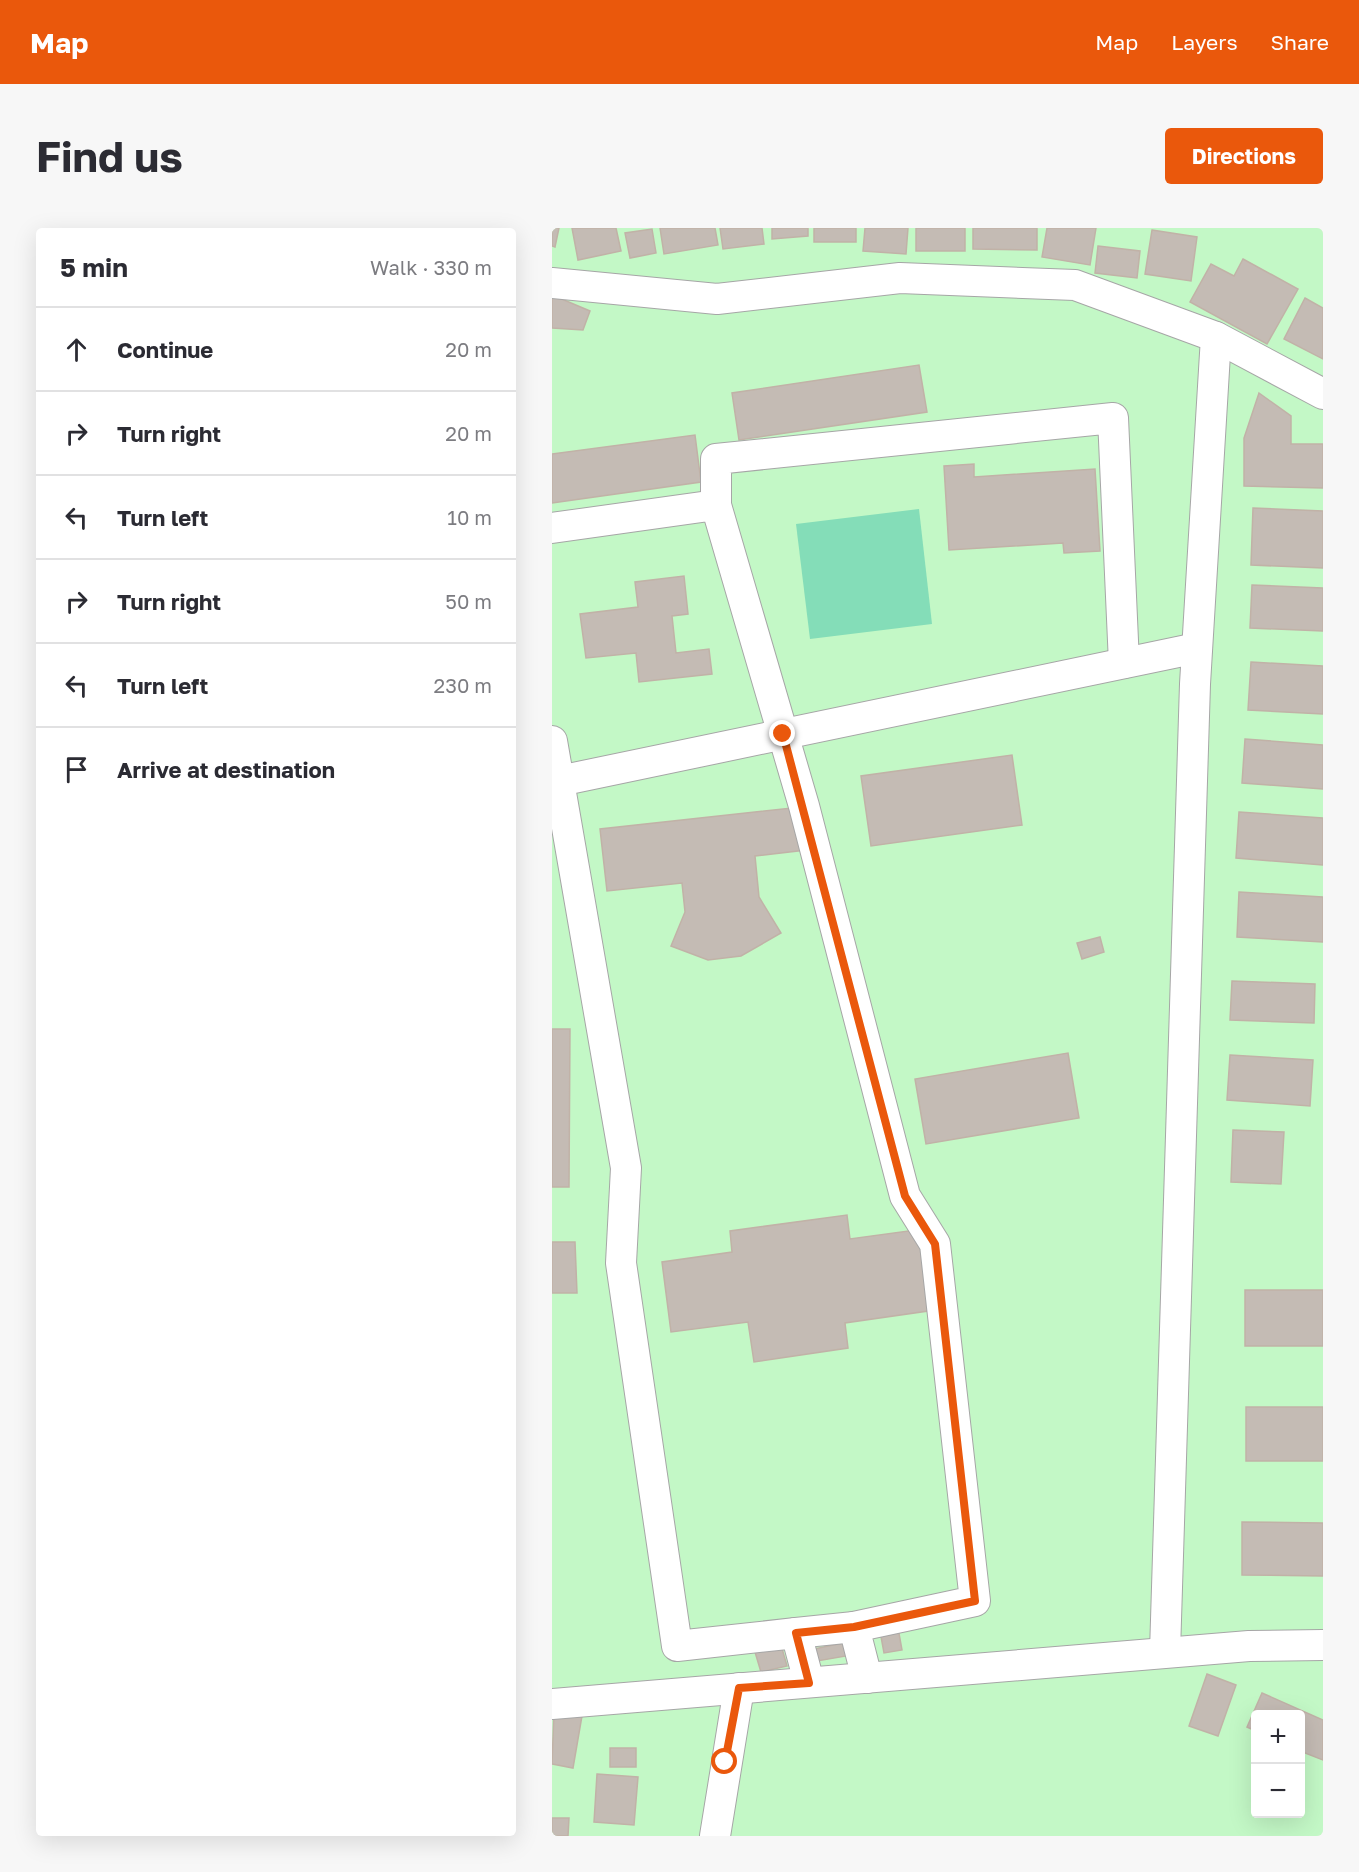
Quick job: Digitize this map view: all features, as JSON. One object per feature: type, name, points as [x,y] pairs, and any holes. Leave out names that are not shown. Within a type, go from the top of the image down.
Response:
[{"type":"street","points":[[552,283],[717,299],[900,278],[1075,285],[1216,337],[1323,394]]},
{"type":"street","points":[[1165,1652],[1197,648],[1216,337]]},
{"type":"street","points":[[552,741],[626,1168],[621,1263],[677,1646],[854,1627],[975,1601],[935,1244],[905,1196],[783,734],[716,504],[716,459],[1113,418],[1124,663]]},
{"type":"street","points":[[552,528],[716,504]]},
{"type":"street","points":[[559,781],[1197,648]]},
{"type":"street","points":[[854,1627],[867,1678]]},
{"type":"street","points":[[796,1633],[809,1683]]},
{"type":"street","points":[[552,1704],[1165,1652],[1249,1646],[1323,1645]]},
{"type":"street","points":[[715,1836],[739,1688]]},
{"type":"green space","points":[[552,228],[1323,228],[1323,1836],[552,1836]]},
{"type":"green space","points":[[919,509],[932,624],[810,639],[796,524]]},
{"type":"building","points":[[552,228],[559,228],[555,247],[552,246]]},
{"type":"building","points":[[572,228],[616,228],[621,251],[578,260]]},
{"type":"building","points":[[660,228],[715,228],[718,245],[664,254]]},
{"type":"building","points":[[720,228],[762,228],[764,244],[723,249]]},
{"type":"building","points":[[772,228],[808,228],[808,236],[772,239]]},
{"type":"building","points":[[814,228],[856,228],[856,242],[814,242]]},
{"type":"building","points":[[865,228],[908,228],[906,254],[863,251]]},
{"type":"building","points":[[916,228],[965,228],[965,251],[916,251]]},
{"type":"building","points":[[973,228],[1037,228],[1037,250],[973,249]]},
{"type":"building","points":[[1047,228],[1096,228],[1090,265],[1042,257]]},
{"type":"building","points":[[652,229],[656,253],[630,258],[625,233]]},
{"type":"building","points":[[1152,230],[1197,237],[1191,281],[1145,274]]},
{"type":"building","points":[[1098,246],[1140,251],[1137,278],[1095,273]]},
{"type":"building","points":[[1243,259],[1298,289],[1267,344],[1190,302],[1211,264],[1234,276]]},
{"type":"building","points":[[552,295],[590,311],[583,330],[552,328]]},
{"type":"building","points":[[1305,298],[1323,308],[1323,359],[1284,339]]},
{"type":"building","points":[[919,365],[927,412],[739,440],[732,393]]},
{"type":"building","points":[[1259,393],[1291,416],[1291,444],[1323,444],[1323,488],[1244,486],[1244,438]]},
{"type":"building","points":[[695,435],[701,482],[552,503],[552,454]]},
{"type":"building","points":[[974,464],[974,477],[1095,469],[1100,551],[1064,553],[1063,543],[949,550],[944,466]]},
{"type":"building","points":[[1253,508],[1323,511],[1323,568],[1251,565]]},
{"type":"building","points":[[684,576],[688,614],[672,616],[676,653],[709,649],[712,674],[639,682],[636,653],[586,658],[580,614],[638,607],[635,582]]},
{"type":"building","points":[[1252,585],[1323,588],[1323,631],[1250,628]]},
{"type":"building","points":[[1251,662],[1323,666],[1323,714],[1248,710]]},
{"type":"building","points":[[1245,739],[1323,745],[1323,789],[1242,783]]},
{"type":"building","points":[[1012,755],[1022,825],[871,846],[861,776]]},
{"type":"building","points":[[801,807],[806,850],[755,856],[759,897],[781,933],[741,956],[708,960],[671,946],[685,912],[682,883],[607,891],[600,829]]},
{"type":"building","points":[[1239,812],[1323,818],[1323,865],[1236,858]]},
{"type":"building","points":[[1239,892],[1323,897],[1323,942],[1237,937]]},
{"type":"building","points":[[1100,937],[1104,952],[1082,959],[1077,943]]},
{"type":"building","points":[[1232,981],[1315,984],[1314,1023],[1230,1020]]},
{"type":"building","points":[[552,1029],[570,1029],[569,1187],[552,1187]]},
{"type":"building","points":[[1068,1053],[1079,1118],[926,1144],[915,1079]]},
{"type":"building","points":[[1230,1055],[1313,1060],[1310,1106],[1227,1100]]},
{"type":"building","points":[[1233,1130],[1284,1132],[1281,1184],[1231,1182]]},
{"type":"building","points":[[847,1215],[850,1239],[923,1229],[935,1310],[845,1323],[848,1348],[754,1362],[748,1322],[671,1332],[662,1262],[732,1252],[730,1231]]},
{"type":"building","points":[[552,1242],[575,1242],[577,1293],[552,1293]]},
{"type":"building","points":[[1245,1290],[1323,1290],[1323,1346],[1245,1346]]},
{"type":"building","points":[[1246,1407],[1323,1407],[1323,1461],[1246,1461]]},
{"type":"building","points":[[1242,1522],[1323,1523],[1323,1576],[1242,1575]]},
{"type":"building","points":[[898,1628],[902,1650],[884,1653],[880,1631]]},
{"type":"building","points":[[843,1643],[846,1656],[817,1661],[814,1649]]},
{"type":"building","points":[[781,1645],[787,1666],[761,1672],[755,1652]]},
{"type":"building","points":[[1207,1674],[1236,1685],[1218,1736],[1189,1726]]},
{"type":"building","points":[[1262,1693],[1300,1710],[1254,1710]]},
{"type":"building","points":[[554,1712],[582,1716],[573,1768],[552,1764]]},
{"type":"building","points":[[1305,1712],[1323,1720],[1323,1760],[1305,1753]]},
{"type":"building","points":[[610,1748],[636,1748],[636,1767],[610,1767]]},
{"type":"building","points":[[597,1774],[638,1777],[634,1825],[594,1822]]},
{"type":"building","points":[[552,1818],[569,1818],[568,1836],[552,1836]]},
{"type":"route","points":[[725,1762],[739,1688],[809,1683],[796,1633],[854,1627],[975,1601],[935,1244],[905,1196],[804,806],[783,734]]}]
